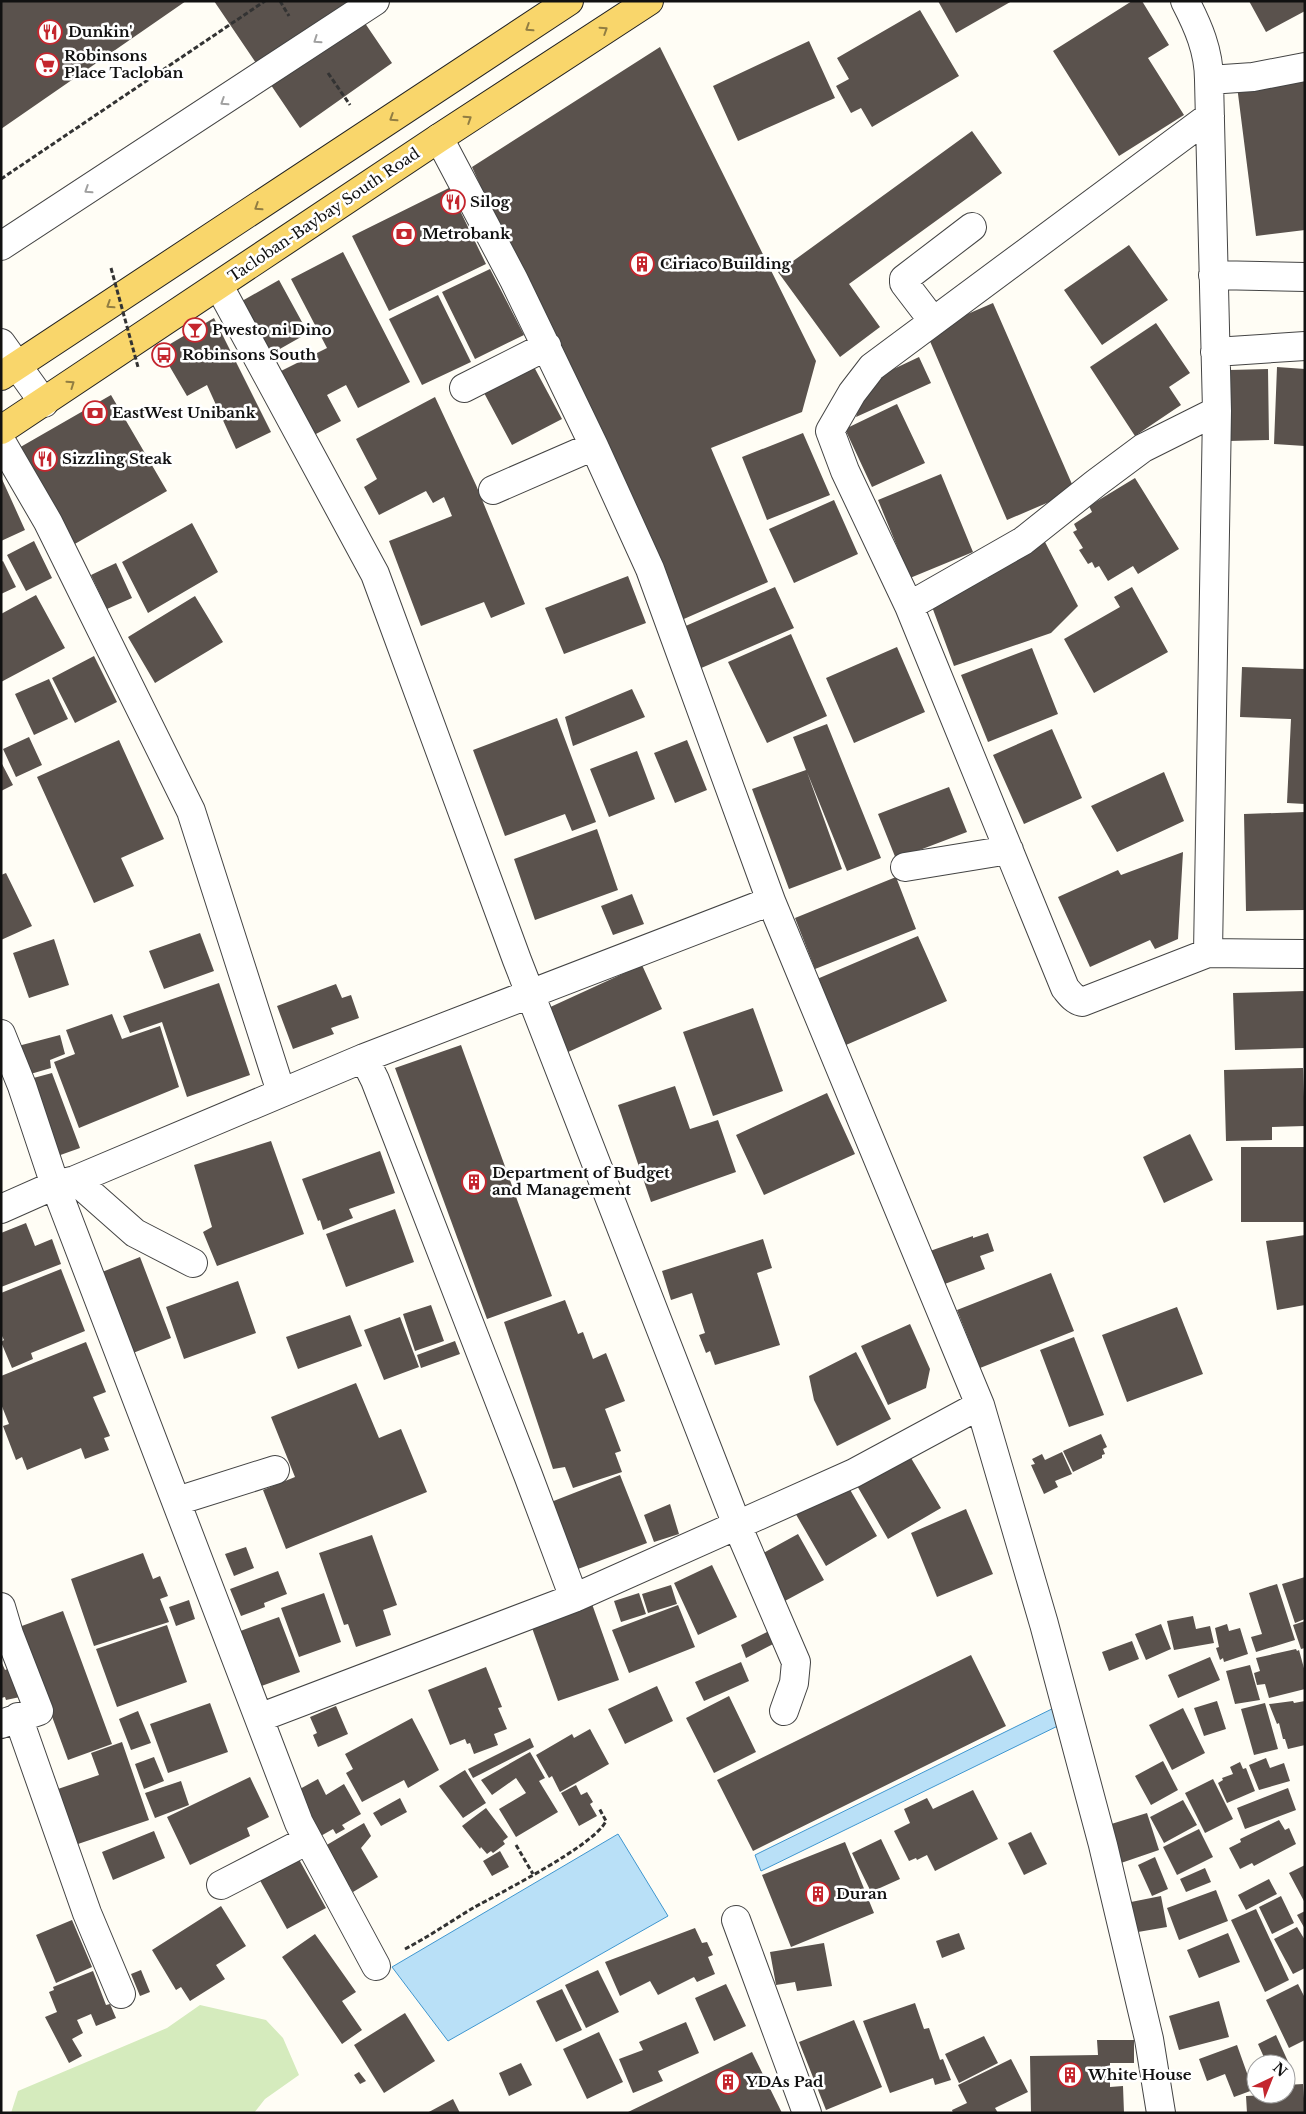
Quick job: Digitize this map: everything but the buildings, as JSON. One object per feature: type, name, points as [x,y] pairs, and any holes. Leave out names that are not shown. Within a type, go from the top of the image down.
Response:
[{"type":"main road","points":[[9,371],[569,1]]},
{"type":"main road","name":"Tacloban-Baybay South Road","points":[[1,430],[439,138],[649,1]]},
{"type":"street","points":[[1,246],[375,1]]},
{"type":"street","points":[[1184,1],[1200,28],[1209,67],[1218,411],[1208,952]]},
{"type":"street","points":[[1209,80],[1253,77],[1305,67]]},
{"type":"street","points":[[1210,116],[872,367],[852,393],[830,431],[845,471],[908,606],[1065,988],[1077,1000],[1082,1002],[1208,952],[1305,954]]},
{"type":"street","points":[[439,138],[547,346],[650,569],[771,901],[980,1405],[1044,1624],[1103,1845],[1149,2038],[1161,2113]]},
{"type":"street","points":[[933,321],[904,283],[904,279],[972,228]]},
{"type":"street","points":[[1213,275],[1305,277]]},
{"type":"street","points":[[218,286],[375,574],[531,992],[737,1525],[796,1662],[794,1683],[784,1711]]},
{"type":"street","points":[[1,343],[9,371],[44,403]]},
{"type":"street","points":[[464,388],[547,346]]},
{"type":"street","points":[[1215,352],[1305,346]]},
{"type":"street","points":[[908,606],[1023,541],[1096,482],[1143,448],[1218,411]]},
{"type":"street","points":[[1,441],[48,522],[191,811],[280,1092]]},
{"type":"street","points":[[493,490],[594,446]]},
{"type":"street","points":[[905,867],[1009,850]]},
{"type":"street","points":[[1,1210],[364,1058],[771,901]]},
{"type":"street","points":[[1,1034],[65,1183],[177,1501],[299,1823],[375,1963]]},
{"type":"street","points":[[364,1058],[528,1475],[574,1598]]},
{"type":"street","points":[[65,1183],[135,1233],[193,1264]]},
{"type":"street","points":[[259,1718],[574,1598],[854,1473],[980,1405]]},
{"type":"street","points":[[177,1501],[275,1470]]},
{"type":"street","points":[[1,1607],[9,1634],[39,1711],[10,1720],[87,1913],[122,1994]]},
{"type":"street","points":[[221,1885],[308,1840]]},
{"type":"street","points":[[736,1920],[807,2113]]},
{"type":"path","points":[[1,179],[265,1]]},
{"type":"path","points":[[345,96],[350,105]]},
{"type":"path","points":[[111,268],[138,366]]},
{"type":"path","points":[[375,1963],[433,1934],[577,1848],[604,1826],[606,1821],[599,1808]]},
{"type":"path","points":[[516,1845],[533,1874]]},
{"type":"green space","points":[[200,2005],[266,2020],[283,2038],[299,2075],[265,2099],[254,2113],[11,2113],[18,2091],[167,2028]]},
{"type":"water","points":[[1066,1702],[1070,1720],[761,1871],[755,1855]]},
{"type":"water","points":[[618,1834],[668,1916],[448,2041],[392,1967]]},
{"type":"place","name":"Dunkin'","points":[[50,32]]},
{"type":"place","name":"Robinsons Place Tacloban","points":[[47,65]]},
{"type":"place","name":"Silog","points":[[453,202]]},
{"type":"place","name":"Metrobank","points":[[404,234]]},
{"type":"place","name":"Ciriaco Building","points":[[642,264]]},
{"type":"place","name":"Pwesto ni Dino","points":[[195,330]]},
{"type":"place","name":"Robinsons South","points":[[164,355]]},
{"type":"place","name":"EastWest Unibank","points":[[95,413]]},
{"type":"place","name":"Sizzling Steak","points":[[45,459]]},
{"type":"place","name":"Department of Budget and Management","points":[[474,1182]]},
{"type":"place","name":"Duran","points":[[818,1894]]},
{"type":"place","name":"White House","points":[[1070,2075]]},
{"type":"place","name":"YDAs Pad","points":[[728,2082]]}]
